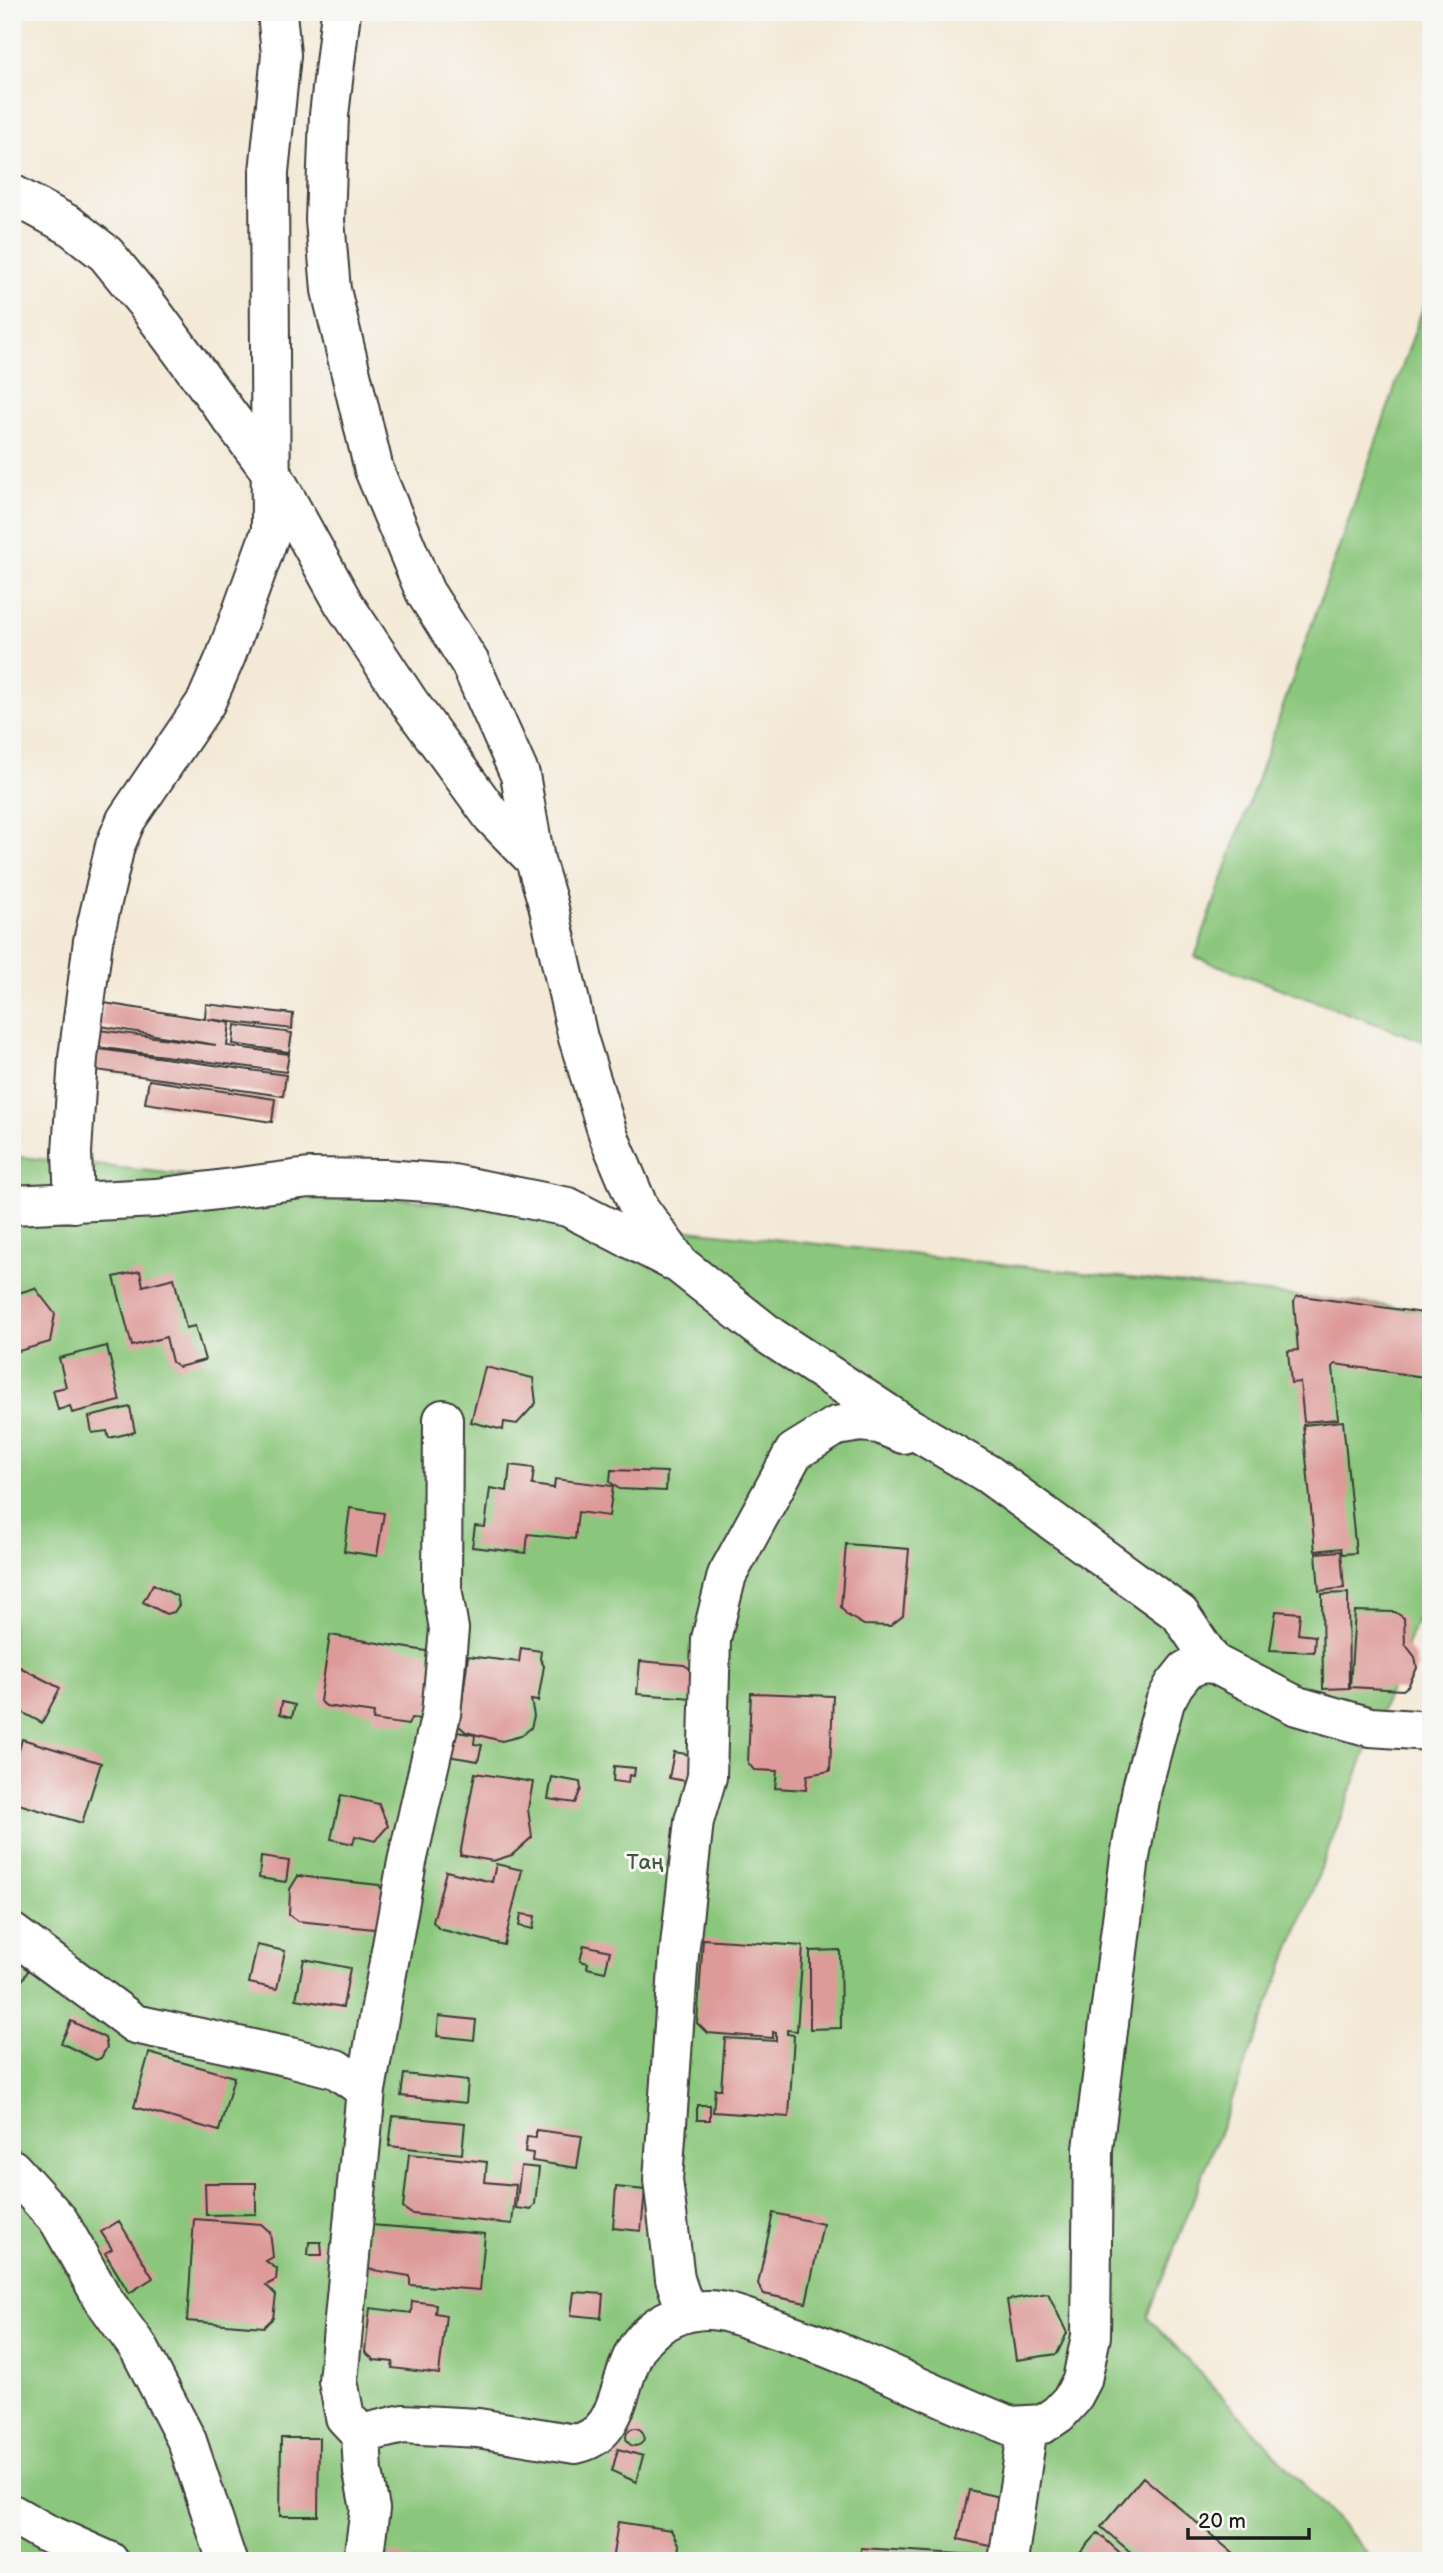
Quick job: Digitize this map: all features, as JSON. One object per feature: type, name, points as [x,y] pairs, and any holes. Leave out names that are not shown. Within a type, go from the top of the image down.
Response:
[{"type":"street","points":[[341,12],[330,102],[325,220],[331,290],[374,470],[425,592],[470,663],[520,775],[535,860],[548,904],[578,1038],[609,1137],[639,1208],[679,1264]]},
{"type":"street","points":[[286,23],[330,102]]},
{"type":"street","points":[[74,1203],[72,1152],[78,1058],[93,941],[115,846],[132,810],[206,702],[226,656],[271,531],[273,475],[268,422],[269,172],[286,23]]},
{"type":"street","points":[[12,194],[69,225],[106,254],[273,475],[344,604],[409,702],[492,816],[535,860]]},
{"type":"street","points":[[12,1205],[156,1198],[309,1178],[385,1179],[453,1184],[568,1207],[679,1264],[770,1336],[988,1474],[1180,1614],[1213,1663],[1297,1706],[1370,1727],[1431,1731]]},
{"type":"street","points":[[363,2561],[370,2509],[361,2434],[345,2417],[338,2381],[366,2090],[407,1863],[441,1714],[449,1629],[442,1588],[443,1419]]},
{"type":"street","points":[[691,2311],[681,2297],[675,2279],[663,2180],[679,1955],[694,1821],[707,1777],[711,1639],[727,1575],[794,1452],[811,1439],[836,1426],[861,1422],[879,1424],[924,1444],[934,1442]]},
{"type":"street","points":[[361,2434],[403,2424],[478,2428],[575,2444],[589,2441],[606,2428],[619,2398],[623,2375],[646,2334],[691,2311],[719,2310],[794,2335],[997,2420],[1028,2427],[1051,2419],[1072,2399],[1082,2380],[1091,2336],[1093,2149],[1130,1857],[1142,1788],[1165,1702],[1174,1685],[1186,1671],[1199,1664],[1213,1663]]},
{"type":"street","points":[[12,1933],[135,2024],[324,2066],[336,2070],[366,2090]]},
{"type":"street","points":[[12,2169],[59,2221],[103,2299],[140,2350],[187,2441],[227,2561]]},
{"type":"street","points":[[1008,2561],[1028,2427]]},
{"type":"street","points":[[12,2514],[44,2532],[109,2561]]},
{"type":"green space","points":[[1431,285],[1431,1044],[1195,957]]},
{"type":"green space","name":"Таң","points":[[12,1156],[1431,1311],[1431,1583],[1148,2317],[1375,2561],[12,2561]]},
{"type":"building","points":[[104,1003],[205,1019],[206,1004],[293,1014],[292,1029],[207,1019],[230,1023],[227,1046],[289,1054],[286,1072],[96,1047],[99,1030],[216,1045],[100,1026]]},
{"type":"building","points":[[235,1025],[292,1033],[289,1052],[233,1044]]},
{"type":"building","points":[[99,1049],[286,1075],[283,1096],[96,1070]]},
{"type":"building","points":[[149,1080],[275,1099],[272,1122],[145,1103]]},
{"type":"building","points":[[140,1271],[143,1286],[174,1278],[186,1328],[195,1326],[205,1360],[179,1367],[172,1362],[166,1337],[132,1346],[114,1277]]},
{"type":"building","points":[[35,1288],[55,1314],[50,1342],[12,1353],[12,1295]]},
{"type":"building","points":[[1296,1297],[1431,1314],[1431,1378],[1335,1364],[1333,1367],[1338,1419],[1304,1422],[1300,1382],[1291,1383],[1288,1351],[1298,1350],[1294,1302]]},
{"type":"building","points":[[107,1346],[120,1401],[72,1413],[70,1406],[58,1410],[53,1390],[66,1387],[59,1358]]},
{"type":"building","points":[[485,1367],[533,1378],[536,1403],[517,1424],[504,1422],[503,1430],[471,1422]]},
{"type":"building","points":[[130,1407],[135,1432],[109,1438],[107,1431],[92,1433],[89,1417]]},
{"type":"building","points":[[1343,1421],[1356,1553],[1342,1554],[1341,1548],[1315,1551],[1303,1425]]},
{"type":"building","points":[[510,1465],[534,1468],[532,1485],[554,1488],[555,1479],[613,1486],[609,1516],[578,1512],[575,1539],[528,1534],[526,1553],[472,1547],[475,1526],[485,1527],[490,1488],[507,1491]]},
{"type":"building","points":[[611,1470],[667,1472],[666,1491],[619,1489],[610,1482]]},
{"type":"building","points":[[350,1508],[384,1513],[377,1556],[344,1551]]},
{"type":"building","points":[[846,1544],[909,1549],[903,1616],[890,1626],[864,1625],[847,1615],[841,1607]]},
{"type":"building","points":[[1341,1551],[1344,1588],[1319,1591],[1316,1553]]},
{"type":"building","points":[[153,1584],[177,1596],[179,1605],[174,1612],[166,1614],[143,1602]]},
{"type":"building","points":[[1348,1593],[1349,1688],[1323,1689],[1322,1594]]},
{"type":"building","points":[[1276,1611],[1300,1613],[1298,1634],[1315,1636],[1314,1652],[1270,1650]]},
{"type":"building","points":[[1355,1611],[1395,1612],[1404,1618],[1405,1644],[1415,1657],[1417,1668],[1403,1690],[1350,1687]]},
{"type":"building","points":[[330,1635],[426,1651],[440,1678],[432,1703],[420,1719],[411,1718],[408,1725],[373,1720],[374,1713],[326,1706],[320,1701]]},
{"type":"building","points":[[521,1648],[541,1651],[540,1659],[544,1666],[538,1701],[531,1700],[534,1716],[531,1728],[521,1736],[502,1741],[466,1732],[459,1726],[468,1656],[519,1662]]},
{"type":"building","points":[[640,1661],[684,1665],[695,1672],[693,1698],[637,1694]]},
{"type":"building","points":[[12,1663],[60,1688],[42,1723],[12,1707]]},
{"type":"building","points":[[751,1693],[833,1696],[830,1771],[807,1775],[806,1790],[775,1788],[777,1771],[754,1770],[748,1763]]},
{"type":"building","points":[[282,1702],[295,1705],[292,1717],[280,1714]]},
{"type":"building","points":[[451,1731],[475,1735],[474,1744],[482,1745],[478,1761],[447,1756]]},
{"type":"building","points":[[22,1739],[101,1763],[82,1823],[12,1802],[12,1753],[18,1754]]},
{"type":"building","points":[[674,1752],[699,1756],[691,1782],[669,1778]]},
{"type":"building","points":[[614,1766],[635,1768],[634,1776],[629,1775],[628,1783],[613,1781]]},
{"type":"building","points":[[475,1773],[533,1782],[528,1809],[532,1837],[512,1855],[493,1861],[460,1855]]},
{"type":"building","points":[[552,1777],[580,1782],[581,1789],[575,1803],[548,1799]]},
{"type":"building","points":[[341,1795],[379,1804],[388,1826],[375,1841],[355,1836],[353,1844],[331,1839]]},
{"type":"building","points":[[261,1857],[289,1861],[286,1882],[259,1878]]},
{"type":"building","points":[[496,1864],[522,1870],[504,1945],[439,1929],[433,1922],[446,1871],[492,1882]]},
{"type":"building","points":[[298,1876],[379,1885],[390,1900],[387,1919],[374,1929],[298,1921],[289,1915],[290,1889]]},
{"type":"building","points":[[521,1914],[535,1916],[533,1929],[519,1926]]},
{"type":"building","points":[[703,1939],[803,1946],[797,2031],[787,2030],[787,2034],[794,2035],[789,2117],[713,2112],[715,2089],[721,2089],[725,2038],[776,2041],[776,2033],[773,2032],[773,2038],[707,2033],[697,2023]]},
{"type":"building","points":[[257,1945],[285,1951],[277,1989],[249,1983]]},
{"type":"building","points":[[584,1945],[610,1951],[605,1972],[587,1968],[588,1963],[580,1961]]},
{"type":"building","points":[[840,1950],[841,2028],[810,2029],[810,1951]]},
{"type":"building","points":[[12,1951],[32,1964],[20,1984],[14,1986]]},
{"type":"building","points":[[304,1959],[350,1968],[343,2007],[296,1999]]},
{"type":"building","points":[[439,2016],[476,2020],[474,2040],[437,2036]]},
{"type":"building","points":[[71,2021],[105,2038],[107,2047],[101,2058],[96,2060],[61,2043]]},
{"type":"building","points":[[149,2053],[234,2077],[219,2131],[134,2107]]},
{"type":"building","points":[[404,2074],[468,2081],[466,2103],[401,2096]]},
{"type":"building","points":[[697,2105],[710,2105],[710,2120],[697,2120]]},
{"type":"building","points":[[393,2116],[465,2123],[462,2154],[389,2146]]},
{"type":"building","points":[[536,2130],[582,2136],[577,2168],[532,2161],[533,2153],[525,2152],[527,2137],[536,2138]]},
{"type":"building","points":[[409,2154],[487,2162],[485,2182],[516,2185],[512,2224],[412,2214],[403,2208]]},
{"type":"building","points":[[521,2166],[539,2168],[535,2204],[531,2210],[516,2208]]},
{"type":"building","points":[[205,2183],[256,2183],[256,2214],[206,2215]]},
{"type":"building","points":[[616,2187],[645,2190],[641,2231],[613,2228]]},
{"type":"building","points":[[773,2213],[823,2224],[806,2303],[764,2294],[758,2284]]},
{"type":"building","points":[[194,2219],[261,2224],[270,2232],[273,2257],[266,2261],[277,2269],[276,2280],[266,2285],[276,2295],[273,2318],[264,2327],[187,2321]]},
{"type":"building","points":[[119,2221],[153,2278],[129,2293],[105,2253],[112,2249],[101,2232]]},
{"type":"building","points":[[371,2225],[485,2234],[480,2290],[410,2285],[410,2276],[367,2269]]},
{"type":"building","points":[[309,2242],[321,2242],[322,2255],[308,2255]]},
{"type":"building","points":[[574,2292],[603,2294],[601,2318],[571,2315]]},
{"type":"building","points":[[1048,2293],[1067,2333],[1057,2354],[1016,2360],[1007,2300]]},
{"type":"building","points":[[412,2301],[436,2304],[435,2313],[446,2315],[439,2374],[392,2368],[393,2362],[374,2360],[365,2352],[370,2308],[411,2313]]},
{"type":"building","points":[[635,2428],[641,2431],[644,2437],[641,2443],[635,2446],[629,2443],[626,2437],[629,2431]]},
{"type":"building","points":[[281,2438],[319,2438],[318,2516],[280,2516]]},
{"type":"building","points":[[618,2449],[643,2456],[636,2482],[612,2471]]},
{"type":"building","points":[[1143,2477],[1242,2561],[1141,2561],[1101,2527]]},
{"type":"building","points":[[969,2490],[1008,2499],[999,2544],[989,2546],[958,2539]]},
{"type":"building","points":[[618,2522],[671,2530],[679,2546],[677,2560],[612,2561]]},
{"type":"building","points":[[1098,2533],[1129,2561],[1073,2561]]},
{"type":"building","points":[[861,2548],[994,2556],[994,2561],[860,2561]]},
{"type":"building","points":[[392,2553],[414,2560],[414,2561],[389,2561]]}]
